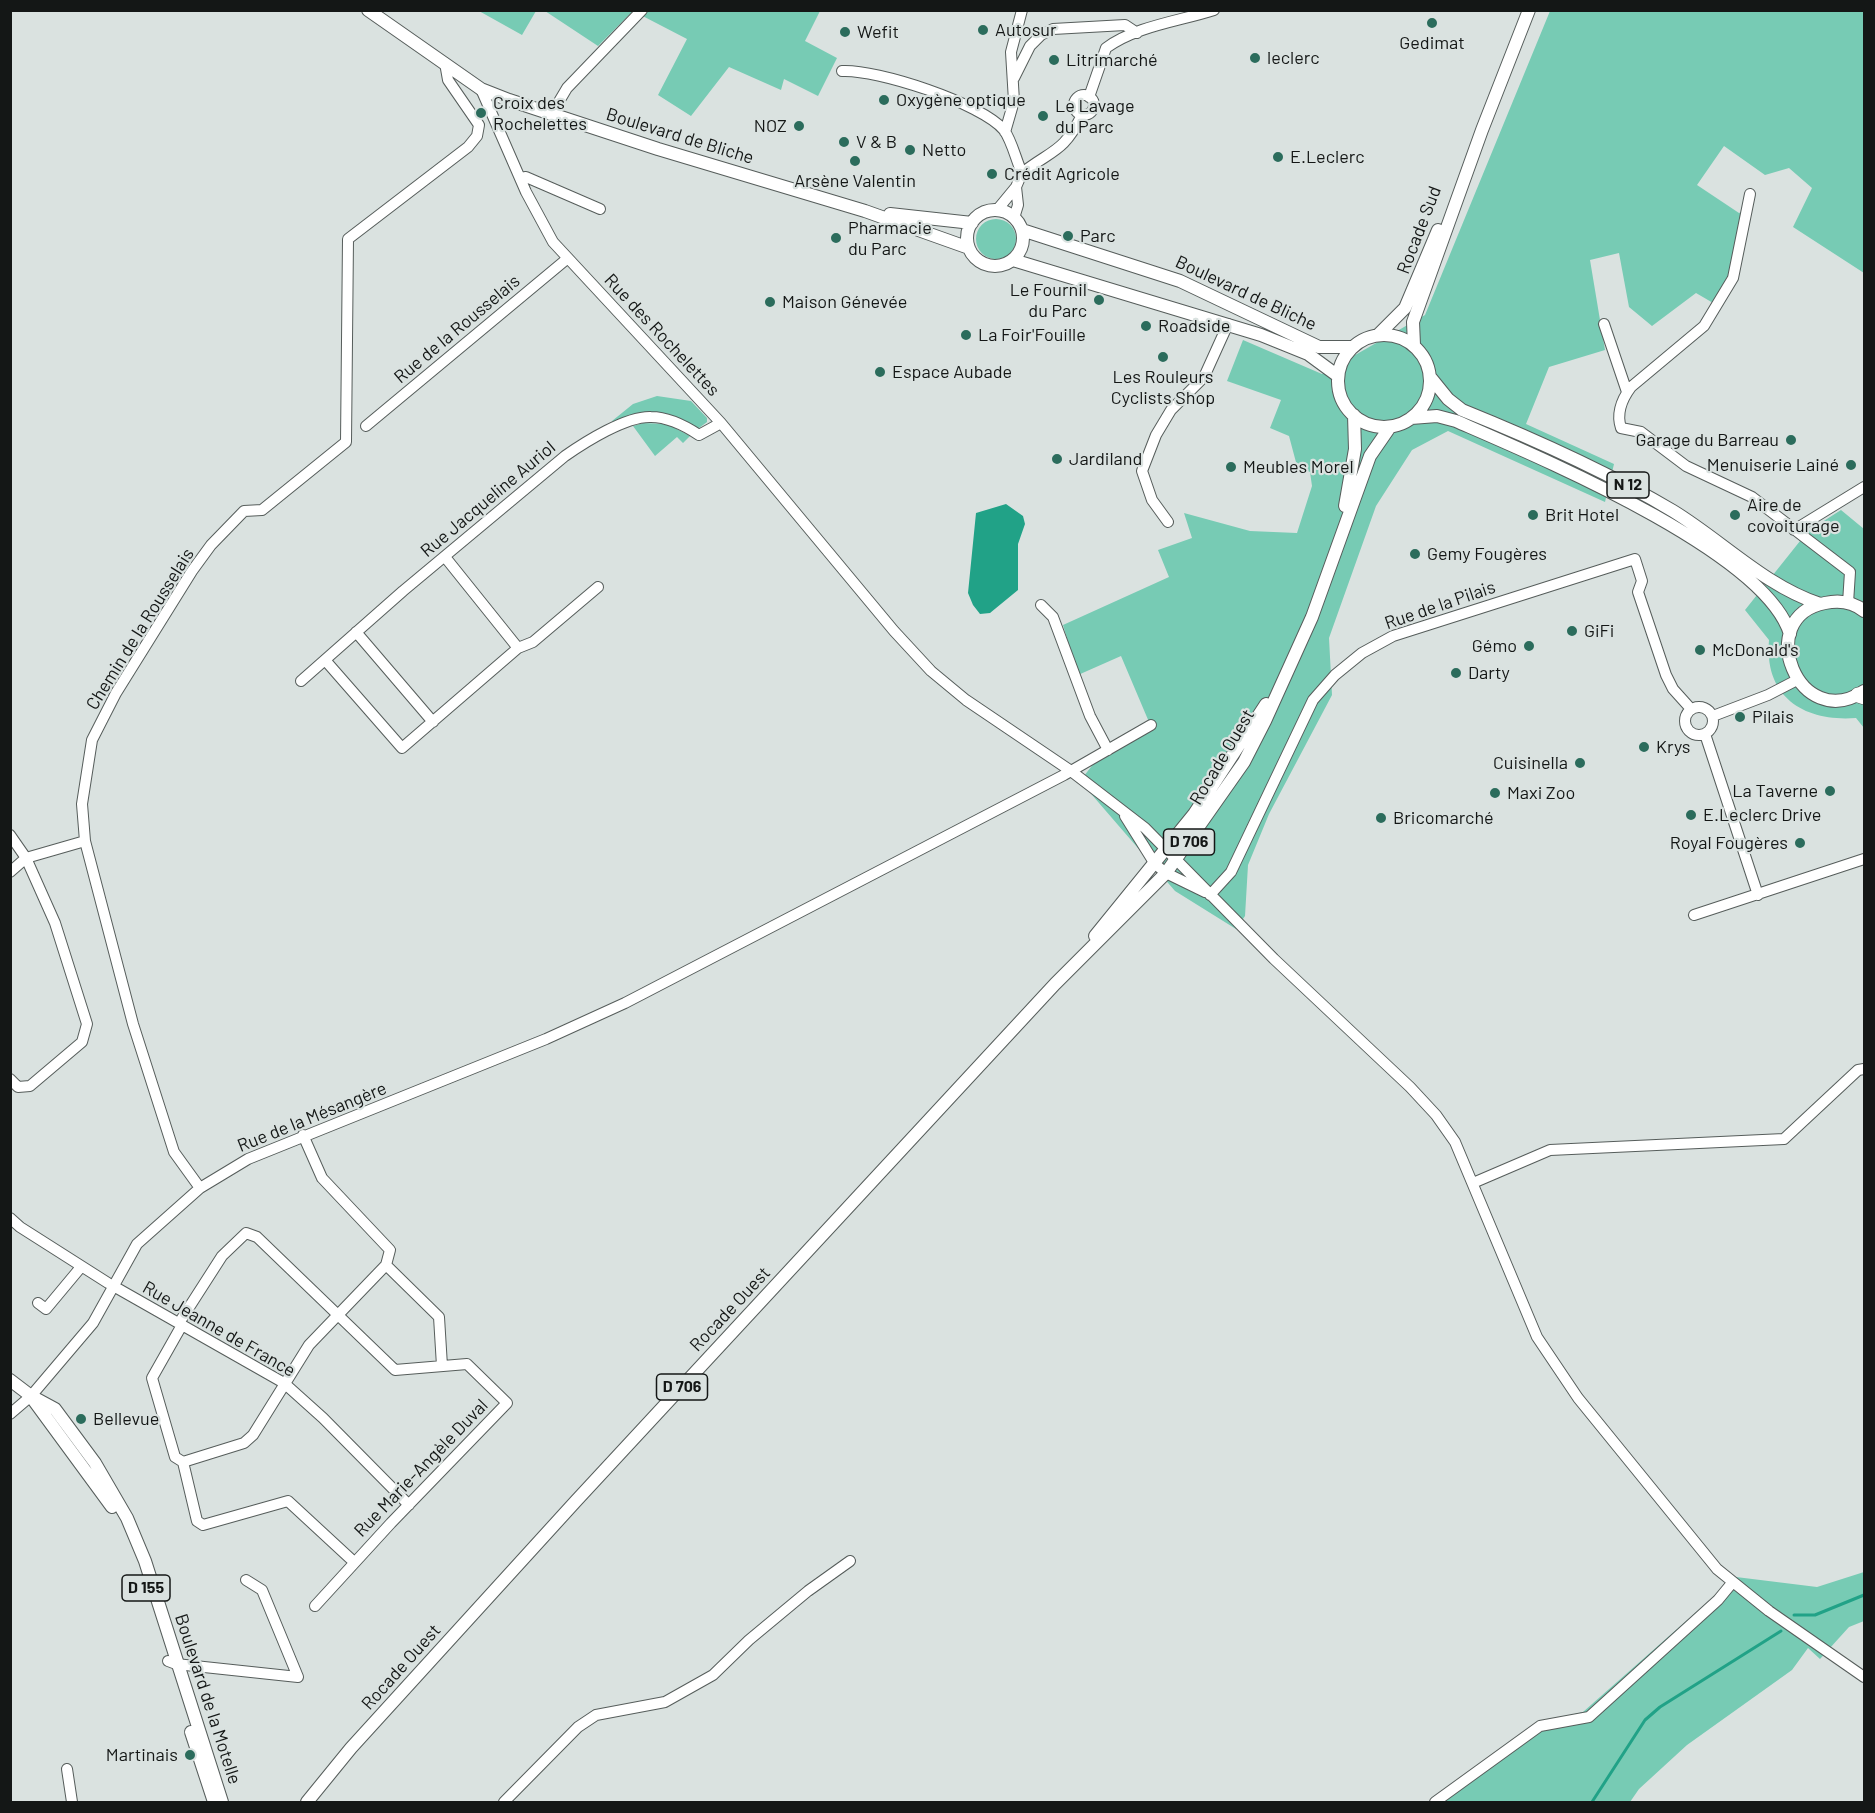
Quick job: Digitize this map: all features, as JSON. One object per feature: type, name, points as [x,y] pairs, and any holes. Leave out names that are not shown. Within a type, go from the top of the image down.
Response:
[{"type":"main road","name":"Boulevard de Bliche","points":[[368,10],[481,89],[551,115],[865,211],[969,248]]},
{"type":"main road","name":"Rocade Sud","points":[[1414,345],[1413,322],[1482,130],[1529,10]]},
{"type":"main road","name":"Rocade Sud","points":[[1378,335],[1405,309],[1417,286],[1471,147],[1482,130]]},
{"type":"main road","points":[[997,210],[1014,218],[1022,230],[1022,247],[1013,260],[1005,264],[990,266],[977,259],[969,248],[967,239],[972,223],[983,213],[997,210]]},
{"type":"main road","name":"Boulevard de Bliche","points":[[865,211],[972,223]]},
{"type":"main road","name":"Boulevard de Bliche","points":[[1022,230],[1180,281],[1319,347],[1353,347]]},
{"type":"main road","name":"Boulevard de Bliche","points":[[1013,260],[1228,324],[1297,348],[1338,376]]},
{"type":"main road","points":[[1378,335],[1404,339],[1414,345],[1428,366],[1431,378],[1426,400],[1411,418],[1390,426],[1365,423],[1354,415],[1345,404],[1339,391],[1338,376],[1346,355],[1365,339],[1378,335]]},
{"type":"main road","name":"N 12","points":[[1431,378],[1448,399],[1462,410],[1623,483],[1718,541],[1779,585],[1800,597],[1820,604]]},
{"type":"main road","name":"Rocade Ouest","points":[[1340,534],[1355,449],[1354,415]]},
{"type":"main road","name":"N 12","points":[[1411,418],[1437,416],[1456,421],[1620,496],[1673,526],[1744,576],[1772,602],[1787,623],[1790,634]]},
{"type":"main road","name":"Rocade Ouest","points":[[310,1800],[351,1748],[575,1502],[1055,984],[1180,861],[1244,762],[1312,617],[1370,456],[1390,426]]},
{"type":"main road","points":[[1862,694],[1842,699],[1825,698],[1809,692],[1797,680],[1789,666],[1787,650],[1790,634],[1797,621],[1807,611],[1820,604],[1848,603],[1864,611]]},
{"type":"main road","name":"Rocade Ouest","points":[[1055,984],[1167,850],[1194,814],[1286,673]]},
{"type":"main road","name":"Boulevard de la Motelle","points":[[10,1370],[86,1469],[122,1524],[140,1568],[222,1803]]},
{"type":"main road","name":"Boulevard de la Motelle","points":[[10,1380],[31,1396]]},
{"type":"main road","name":"Boulevard de la Motelle","points":[[172,1662],[214,1803]]},
{"type":"street","points":[[551,115],[567,88],[642,10]]},
{"type":"street","points":[[1005,132],[1014,101],[1011,52],[1022,10]]},
{"type":"street","points":[[997,210],[1016,187],[1022,173],[1060,149],[1071,138],[1082,115],[1089,114],[1094,108],[1089,97],[1106,48],[1137,33],[1214,10]]},
{"type":"street","points":[[1014,78],[1030,46],[1041,35],[1053,29],[1125,25],[1137,33]]},
{"type":"street","name":"Chemin de la Rousselais","points":[[200,1188],[174,1152],[133,1024],[85,841],[82,804],[92,740],[116,693],[211,545],[244,511],[262,510],[346,442],[348,239],[468,147],[477,136],[479,125],[448,80],[444,63]]},
{"type":"street","points":[[842,71],[854,70],[968,104],[989,116],[1005,132],[1022,173]]},
{"type":"street","name":"Rue des Rochelettes","points":[[481,89],[519,178],[543,227],[568,258],[721,423],[851,583],[931,671],[966,700],[1071,771],[1118,807],[1180,861],[1210,895]]},
{"type":"street","points":[[519,178],[526,177],[600,209]]},
{"type":"street","points":[[1014,218],[1018,205],[1016,187]]},
{"type":"street","points":[[1750,194],[1733,278],[1704,326],[1627,392],[1622,400],[1618,420],[1621,428],[1647,435],[1668,454],[1686,466],[1752,497],[1850,572],[1848,603]]},
{"type":"street","name":"Rue de la Rousselais","points":[[366,426],[568,258]]},
{"type":"street","points":[[1168,522],[1152,500],[1142,471],[1156,435],[1171,410],[1204,377],[1228,324]]},
{"type":"street","points":[[1604,324],[1627,392]]},
{"type":"street","name":"Rue Jacqueline Auriol","points":[[301,681],[445,556],[565,456],[588,440],[648,417],[671,420],[699,435],[721,423]]},
{"type":"street","points":[[1794,530],[1864,488]]},
{"type":"street","points":[[445,556],[518,648]]},
{"type":"street","name":"Rue de la Pilais","points":[[1210,895],[1231,872],[1313,700],[1335,675],[1362,653],[1392,636],[1635,560],[1642,581],[1638,592],[1666,675],[1673,689],[1691,709]]},
{"type":"street","points":[[324,660],[402,748],[518,648],[533,642],[598,587]]},
{"type":"street","points":[[1041,604],[1053,617],[1090,716],[1108,750]]},
{"type":"street","points":[[356,632],[433,722]]},
{"type":"street","points":[[1713,716],[1768,695],[1797,680]]},
{"type":"street","points":[[1704,707],[1713,716],[1711,729],[1705,734],[1696,734],[1687,726],[1686,715],[1691,709],[1704,707]]},
{"type":"street","name":"Rue de la Mésangère","points":[[10,1414],[31,1396],[93,1323],[137,1244],[200,1188],[248,1158],[394,1102],[546,1039],[686,972],[1071,771],[1150,725]]},
{"type":"street","points":[[1705,734],[1758,895]]},
{"type":"street","points":[[1118,807],[1155,864],[1168,874],[1210,895],[1436,1115],[1455,1142],[1537,1337],[1557,1369],[1683,1530],[1732,1582],[1864,1677]]},
{"type":"street","points":[[10,835],[26,858],[55,923],[87,1024],[82,1042],[30,1086],[18,1087],[10,1079]]},
{"type":"street","points":[[10,872],[26,858],[85,841]]},
{"type":"street","points":[[1694,915],[1864,859]]},
{"type":"street","points":[[1473,1183],[1550,1150],[1784,1139],[1858,1070],[1864,1070]]},
{"type":"street","points":[[183,1462],[248,1440],[309,1345],[386,1265],[390,1250],[322,1178],[303,1135]]},
{"type":"street","name":"Rue Jeanne de France","points":[[10,1218],[81,1267],[284,1383],[323,1418],[409,1505]]},
{"type":"street","name":"Rue Marie-Angèle Duval","points":[[180,1324],[222,1256],[246,1233],[257,1237],[395,1370],[467,1364],[507,1403],[354,1562],[315,1606]]},
{"type":"street","points":[[386,1265],[439,1317],[442,1366]]},
{"type":"street","points":[[38,1303],[46,1308],[81,1267]]},
{"type":"street","points":[[180,1324],[152,1378],[175,1457],[183,1462],[198,1521],[203,1525],[288,1501],[354,1562]]},
{"type":"street","points":[[507,1801],[578,1727],[596,1715],[665,1702],[713,1675],[749,1640],[850,1561]]},
{"type":"street","points":[[172,1662],[298,1677],[262,1590],[246,1580]]},
{"type":"street","points":[[1435,1803],[1540,1726],[1589,1717],[1718,1600],[1732,1582]]},
{"type":"street","points":[[67,1769],[72,1803]]},
{"type":"shaded area","points":[[536,10],[522,35],[479,11]]},
{"type":"shaded area","points":[[545,11],[633,11],[598,46]]},
{"type":"shaded area","points":[[633,11],[820,11],[805,41],[837,58],[818,96],[784,79],[781,90],[729,67],[691,116],[658,95],[687,39]]},
{"type":"shaded area","points":[[1550,11],[1864,11],[1864,273],[1793,227],[1812,188],[1789,168],[1765,175],[1724,146],[1697,185],[1739,213],[1753,206],[1738,280],[1720,307],[1696,293],[1652,326],[1629,307],[1619,253],[1590,260],[1605,350],[1549,367],[1526,424],[1614,464],[1605,502],[1448,431],[1412,450],[1376,506],[1329,638],[1332,695],[1269,814],[1248,865],[1245,916],[1236,929],[1175,891],[1080,781],[1109,744],[1149,722],[1121,656],[1078,675],[1063,625],[1169,577],[1158,550],[1192,538],[1184,513],[1250,531],[1297,533],[1312,486],[1310,472],[1297,466],[1289,436],[1270,428],[1281,400],[1227,381],[1243,340],[1322,374],[1425,315]]},
{"type":"shaded area","points":[[996,219],[1010,225],[1016,239],[1010,253],[996,259],[982,253],[976,239],[982,225]]},
{"type":"shaded area","points":[[657,396],[691,401],[707,418],[707,422],[699,428],[694,428],[672,416],[615,424],[612,421],[633,404]]},
{"type":"shaded area","points":[[643,423],[667,424],[690,436],[683,443],[677,437],[655,456],[633,426]]},
{"type":"shaded area","points":[[1006,504],[1023,516],[1025,524],[1018,544],[1018,590],[990,613],[980,614],[968,593],[976,513]]},
{"type":"shaded area","points":[[1841,510],[1864,529],[1864,728],[1856,718],[1820,716],[1791,702],[1773,677],[1769,660],[1769,640],[1745,610],[1808,531]]},
{"type":"shaded area","points":[[1864,1572],[1864,1621],[1849,1627],[1820,1659],[1808,1648],[1792,1670],[1687,1745],[1639,1789],[1630,1802],[1429,1802],[1541,1722],[1583,1712],[1736,1577],[1817,1587]]},
{"type":"waterway","points":[[1794,1615],[1815,1615],[1864,1595]]},
{"type":"waterway","points":[[1592,1802],[1645,1720],[1660,1707],[1781,1631]]},
{"type":"place","name":"Gedimat","points":[[1432,23]]},
{"type":"place","name":"Autosur","points":[[983,30]]},
{"type":"place","name":"Wefit","points":[[845,32]]},
{"type":"place","name":"leclerc","points":[[1255,58]]},
{"type":"place","name":"Litrimarché","points":[[1054,60]]},
{"type":"place","name":"Oxygène optique","points":[[884,100]]},
{"type":"place","name":"Croix des Rochelettes","points":[[481,113]]},
{"type":"place","name":"Le Lavage du Parc","points":[[1043,116]]},
{"type":"place","name":"NOZ","points":[[799,126]]},
{"type":"place","name":"V & B","points":[[844,142]]},
{"type":"place","name":"Netto","points":[[910,150]]},
{"type":"place","name":"E.Leclerc","points":[[1278,157]]},
{"type":"place","name":"Arsène Valentin","points":[[855,161]]},
{"type":"place","name":"Crédit Agricole","points":[[992,174]]},
{"type":"place","name":"Parc","points":[[1068,236]]},
{"type":"place","name":"Pharmacie du Parc","points":[[836,238]]},
{"type":"place","name":"Le Fournil du Parc","points":[[1099,300]]},
{"type":"place","name":"Maison Génevée","points":[[770,302]]},
{"type":"place","name":"Roadside","points":[[1146,326]]},
{"type":"place","name":"La Foir'Fouille","points":[[966,335]]},
{"type":"place","name":"Les Rouleurs Cyclists Shop","points":[[1163,357]]},
{"type":"place","name":"Espace Aubade","points":[[880,372]]},
{"type":"place","name":"Garage du Barreau","points":[[1791,440]]},
{"type":"place","name":"Jardiland","points":[[1057,459]]},
{"type":"place","name":"Menuiserie Lainé","points":[[1851,465]]},
{"type":"place","name":"Meubles Morel","points":[[1231,467]]},
{"type":"place","name":"Brit Hotel","points":[[1533,515]]},
{"type":"place","name":"Aire de covoiturage","points":[[1735,515]]},
{"type":"place","name":"Gemy Fougères","points":[[1415,554]]},
{"type":"place","name":"GiFi","points":[[1572,631]]},
{"type":"place","name":"Gémo","points":[[1529,646]]},
{"type":"place","name":"McDonald's","points":[[1700,650]]},
{"type":"place","name":"Darty","points":[[1456,673]]},
{"type":"place","name":"Pilais","points":[[1740,717]]},
{"type":"place","name":"Krys","points":[[1644,747]]},
{"type":"place","name":"Cuisinella","points":[[1580,763]]},
{"type":"place","name":"La Taverne","points":[[1830,791]]},
{"type":"place","name":"Maxi Zoo","points":[[1495,793]]},
{"type":"place","name":"E.Leclerc Drive","points":[[1691,815]]},
{"type":"place","name":"Bricomarché","points":[[1381,818]]},
{"type":"place","name":"Royal Fougères","points":[[1800,843]]},
{"type":"place","name":"Bellevue","points":[[81,1419]]},
{"type":"place","name":"Martinais","points":[[190,1755]]}]
